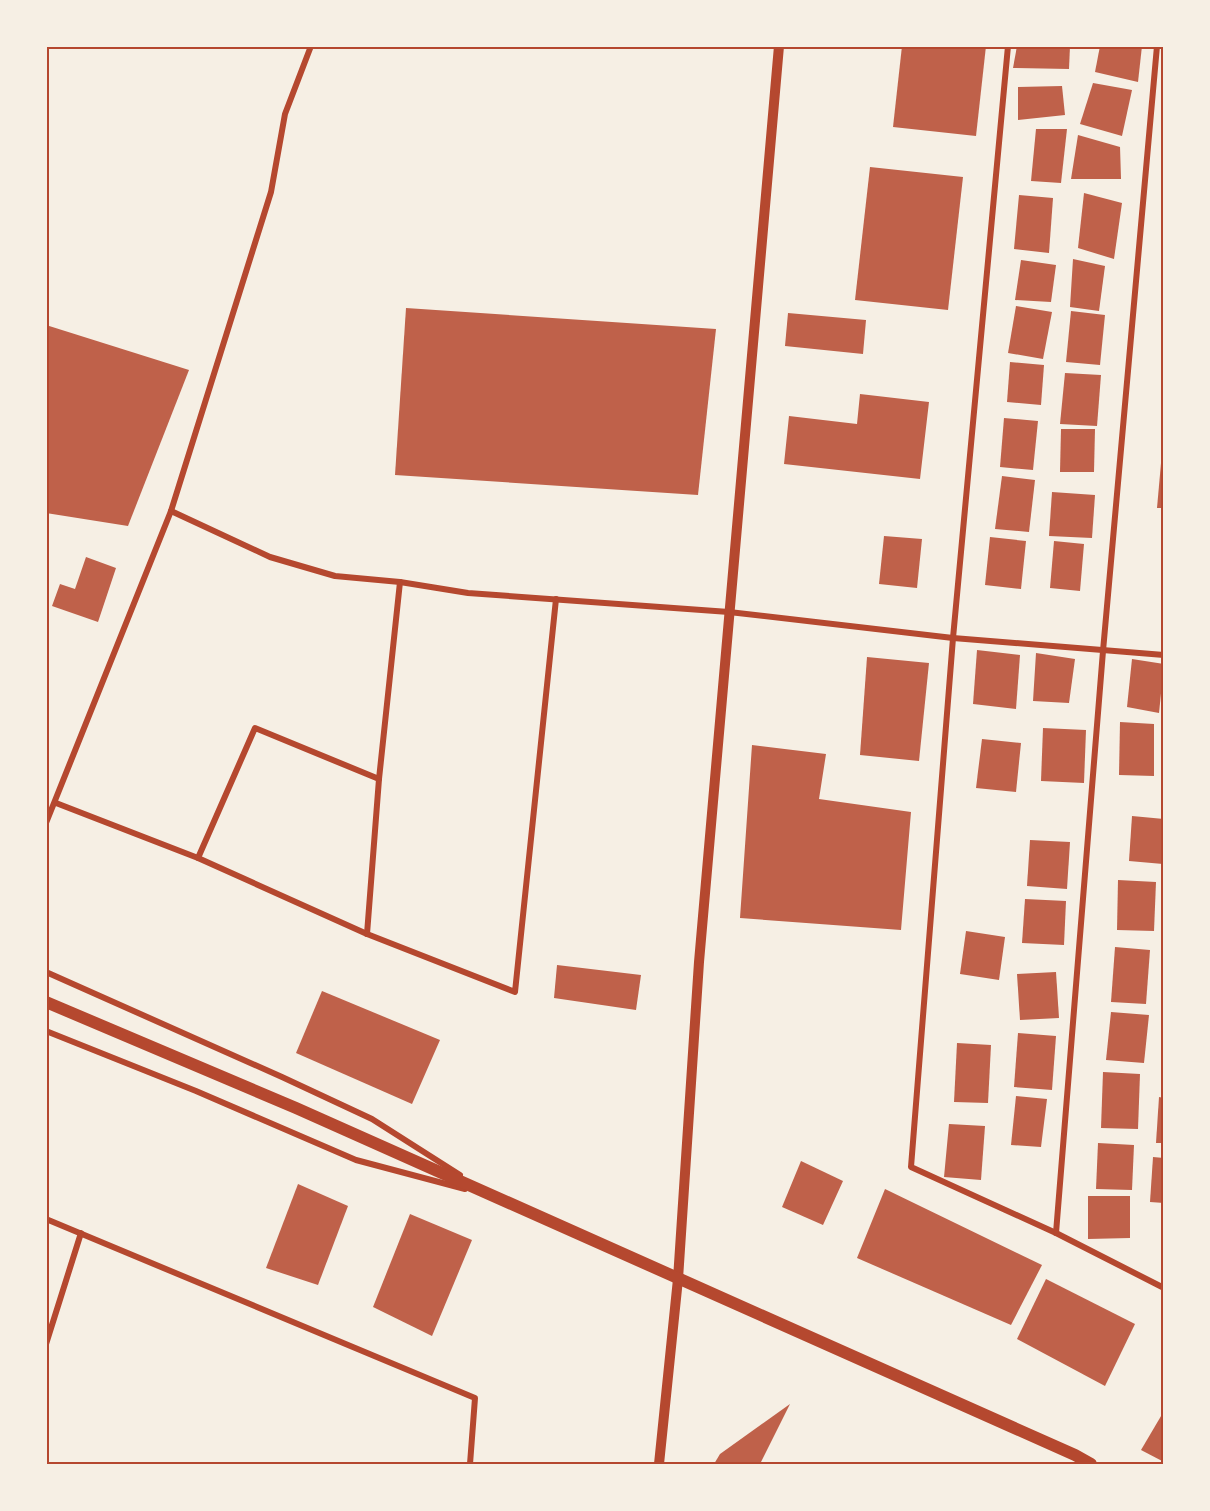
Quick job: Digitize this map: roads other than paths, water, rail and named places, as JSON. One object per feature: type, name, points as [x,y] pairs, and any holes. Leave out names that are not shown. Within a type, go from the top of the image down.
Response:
[{"type":"main road","points":[[46,1002],[296,1108],[1076,1455],[1091,1464]]},
{"type":"street","points":[[46,823],[56,803],[171,512],[271,192],[285,114],[310,46]]},
{"type":"street","points":[[659,1464],[678,1279],[699,962],[779,46]]},
{"type":"street","points":[[1008,46],[953,638],[911,1167],[1056,1233],[1164,1288]]},
{"type":"street","points":[[1056,1233],[1103,651],[1157,46]]},
{"type":"street","points":[[171,512],[270,557],[335,576],[400,582],[468,593],[729,612],[953,638],[1164,655]]},
{"type":"street","points":[[367,934],[378,779],[400,582]]},
{"type":"street","points":[[56,803],[198,858],[367,934],[515,992],[556,599]]},
{"type":"street","points":[[198,858],[255,728],[378,779]]},
{"type":"street","points":[[46,972],[372,1119],[491,1196]]},
{"type":"street","points":[[46,1031],[196,1091],[356,1160],[491,1196]]},
{"type":"street","points":[[46,1219],[476,1398],[470,1464]]},
{"type":"street","points":[[46,1344],[81,1233]]}]
